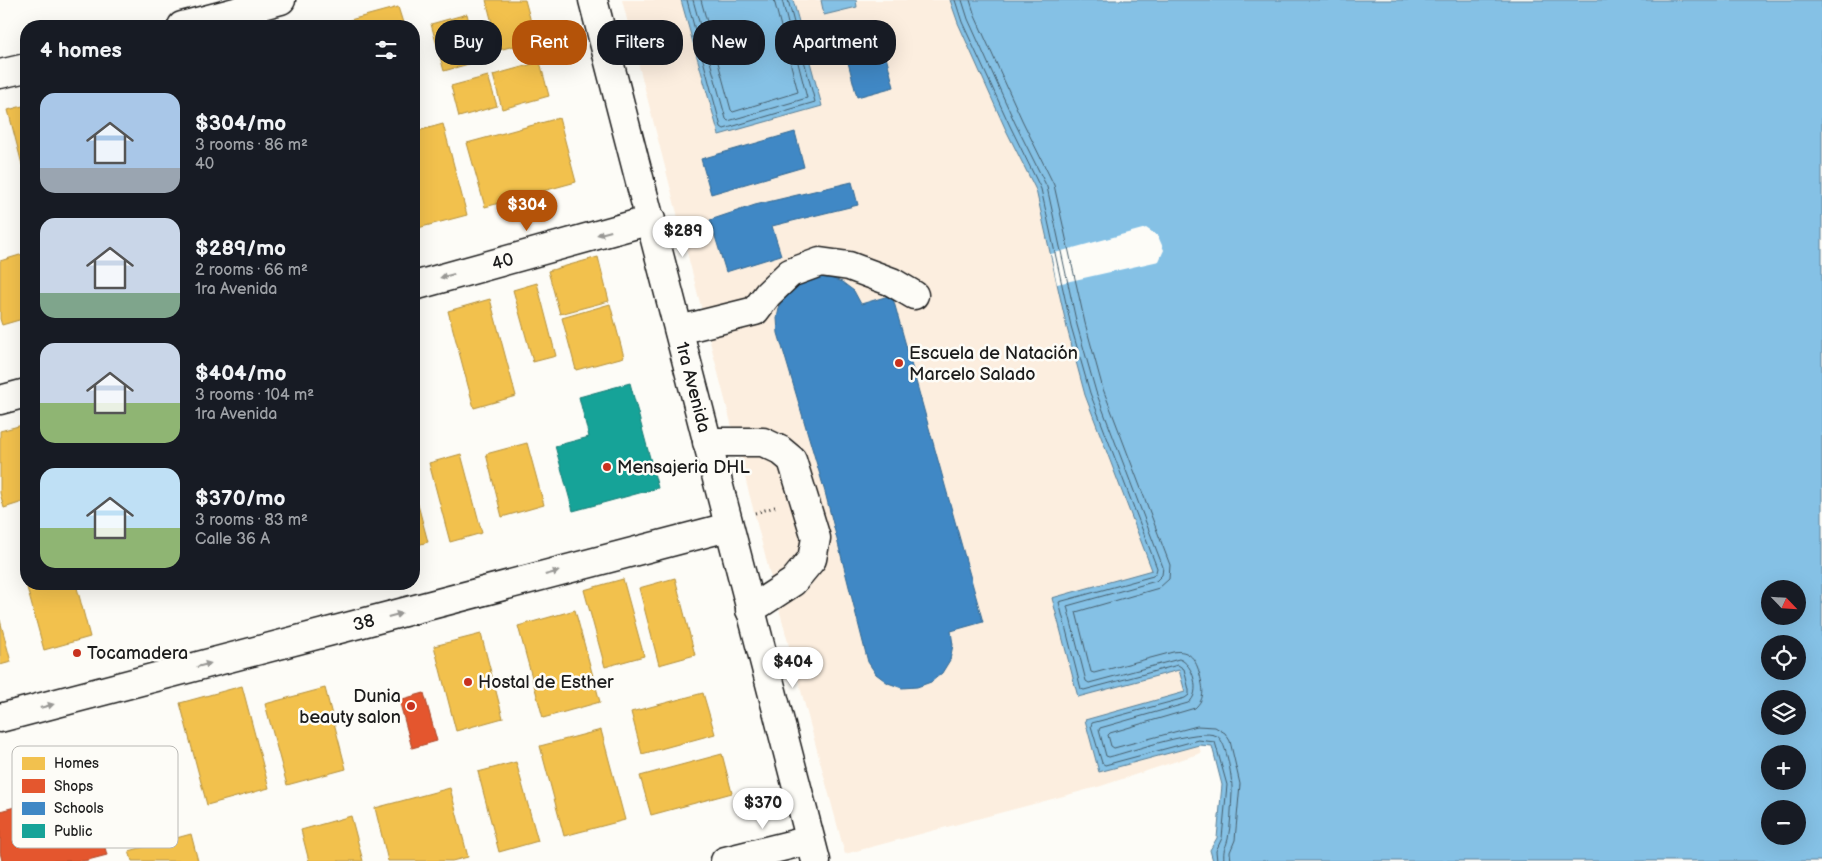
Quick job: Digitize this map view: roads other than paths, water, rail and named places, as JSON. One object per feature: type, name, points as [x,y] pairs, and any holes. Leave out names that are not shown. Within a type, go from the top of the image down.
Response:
[{"type":"street","points":[[205,20],[281,0]]},
{"type":"street","name":"1ra Avenida","points":[[593,0],[813,850]]},
{"type":"street","points":[[0,74],[20,69]]},
{"type":"street","name":"40","points":[[420,284],[651,220]]},
{"type":"street","points":[[679,330],[755,311],[768,294],[790,273],[820,262],[849,266],[892,282],[914,295]]},
{"type":"street","points":[[0,400],[20,395]]},
{"type":"street","points":[[707,442],[763,442],[780,450],[792,460],[816,538],[812,559],[793,582],[750,610]]},
{"type":"street","name":"38","points":[[0,718],[728,527]]},
{"type":"street","points":[[726,861],[813,850]]},
{"type":"water","points":[[681,0],[793,0],[798,20],[775,20],[775,65],[811,65],[822,106],[719,135],[699,65],[765,65],[765,20],[693,20],[693,43]]},
{"type":"water","points":[[821,0],[856,0],[857,7],[824,15]]},
{"type":"water","points":[[950,0],[1822,0],[1822,861],[1213,861],[1210,850],[1217,838],[1222,785],[1212,746],[1199,745],[1099,772],[1085,720],[1185,692],[1179,670],[1078,697],[1052,598],[1152,570],[1085,395],[1067,328],[1036,190],[1005,128],[958,23]]},
{"type":"place","name":"Escuela de Natación Marcelo Salado","points":[[899,363]]},
{"type":"place","name":"Mensajeria DHL","points":[[607,467]]},
{"type":"place","name":"Tocamadera","points":[[77,653]]},
{"type":"place","name":"Hostal de Esther","points":[[468,682]]},
{"type":"place","name":"Dunia beauty salon","points":[[411,706]]}]
